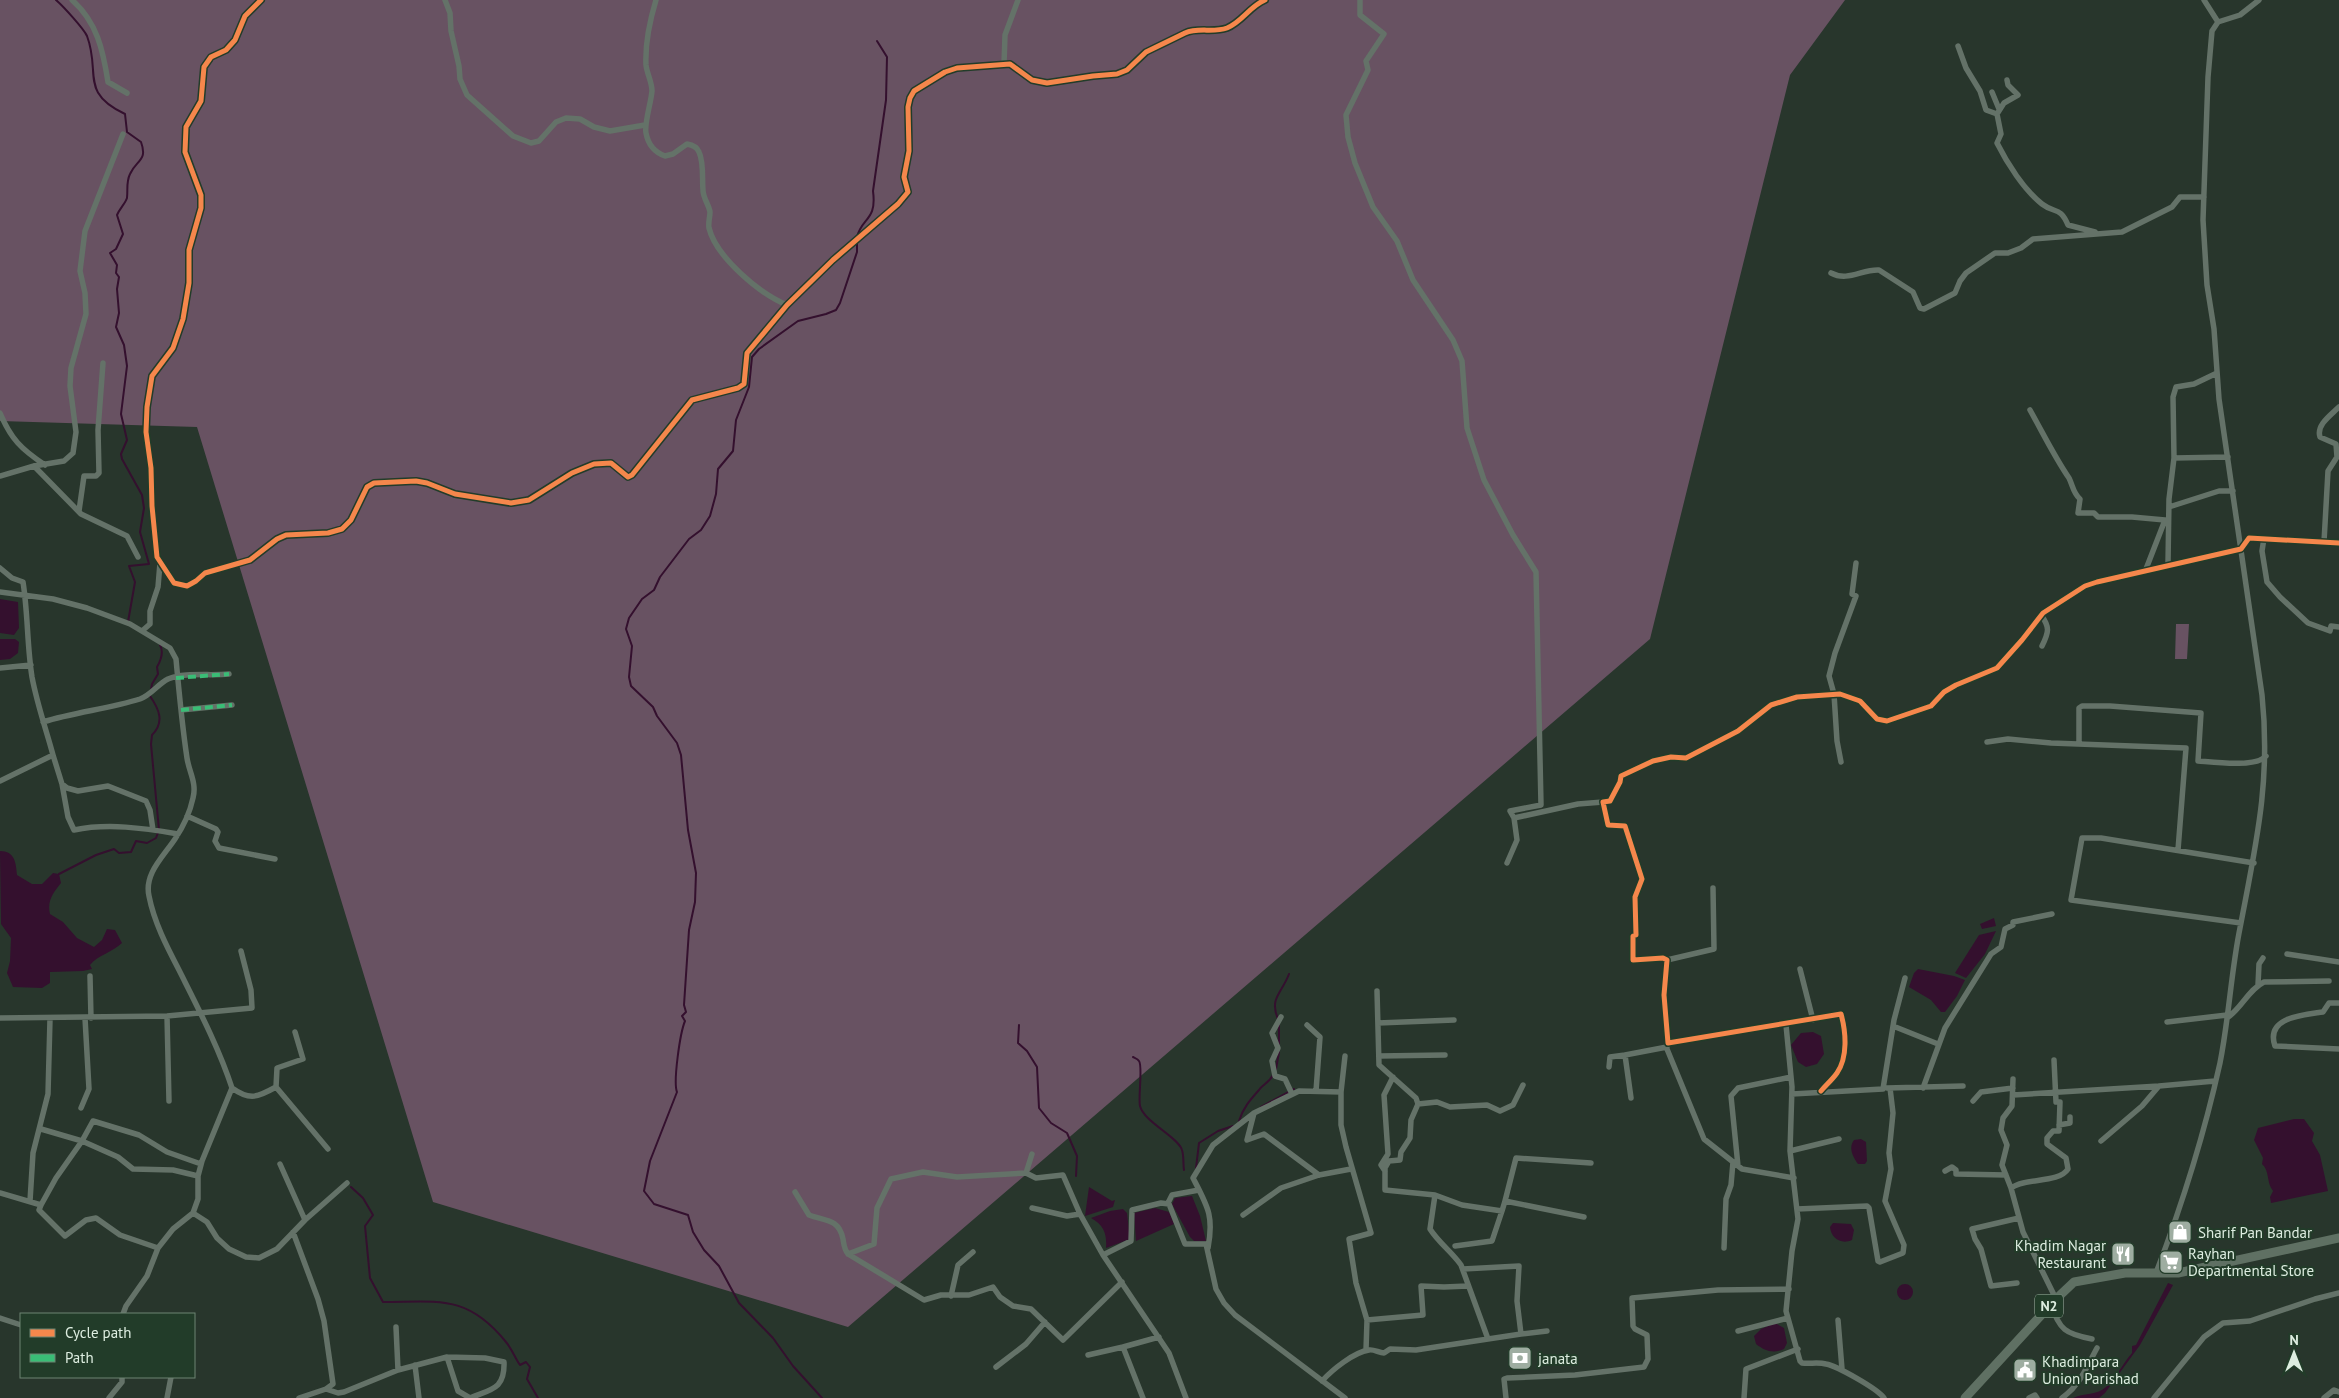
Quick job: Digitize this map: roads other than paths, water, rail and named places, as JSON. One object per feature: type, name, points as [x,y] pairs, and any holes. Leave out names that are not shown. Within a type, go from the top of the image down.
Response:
[{"type":"highway","name":"N2","points":[[1968,1397],[2054,1301],[2074,1282],[2125,1273],[2178,1273],[2339,1238]]},
{"type":"street","points":[[72,0],[85,11],[96,31],[103,52],[108,82],[127,93]]},
{"type":"street","points":[[142,630],[150,624],[150,611],[158,587],[160,563],[156,548],[152,506],[151,468],[146,432],[147,407],[152,376],[173,348],[180,331],[189,283],[189,250],[201,208],[201,196],[185,152],[186,127],[201,101],[204,67],[211,57],[226,50],[235,40],[245,16],[261,0]]},
{"type":"street","points":[[445,0],[450,13],[451,31],[460,79],[468,95],[513,136],[531,143],[540,141],[556,122],[566,118],[580,119],[594,127],[610,131],[646,125]]},
{"type":"street","points":[[656,0],[650,24],[646,68],[652,89],[646,125],[650,144],[658,153],[665,156],[673,154],[687,144],[694,145],[701,155],[703,192],[710,212],[709,226],[713,238],[730,263],[757,288],[786,305]]},
{"type":"street","points":[[1004,64],[1004,35],[1018,0]]},
{"type":"street","points":[[160,563],[174,583],[187,586],[205,573],[250,560],[277,538],[295,534],[328,533],[342,529],[351,520],[367,487],[374,483],[416,481],[427,483],[455,494],[511,503],[529,500],[572,473],[594,464],[611,464],[628,477],[632,475],[692,400],[738,388],[744,384],[747,353],[786,305],[898,204],[908,192],[904,177],[909,152],[908,107],[914,91],[945,72],[957,68],[1004,64],[1015,66],[1032,80],[1042,83],[1118,74],[1127,70],[1146,52],[1190,30],[1215,30],[1232,25],[1255,5],[1265,0]]},
{"type":"street","points":[[1360,0],[1360,15],[1384,34],[1366,61],[1368,70],[1346,115],[1348,137],[1355,163],[1373,207],[1397,241],[1413,280],[1453,340],[1462,361],[1467,428],[1484,480],[1536,572],[1541,805],[1510,811],[1514,818],[1517,840],[1507,863]]},
{"type":"street","points":[[2204,0],[2218,22]]},
{"type":"street","points":[[2159,1273],[2197,1154],[2215,1081],[2241,923],[2254,863],[2263,807],[2266,726],[2260,672],[2240,550],[2217,373],[2214,329],[2207,285],[2204,197],[2212,31],[2218,22],[2240,15],[2259,0]]},
{"type":"street","points":[[1958,46],[1966,68],[1980,91],[1986,110],[1998,111],[2018,95],[2008,85],[2007,80]]},
{"type":"street","points":[[1992,92],[1998,111],[2001,134],[1997,143],[2021,181],[2042,204],[2059,210],[2063,214],[2068,225],[2068,231],[2063,235]]},
{"type":"street","points":[[0,476],[34,466],[64,461],[73,453],[76,432],[70,386],[71,368],[86,314],[85,294],[80,271],[84,231],[123,134]]},
{"type":"street","points":[[1831,273],[1849,277],[1872,269],[1878,270],[1913,292],[1920,308],[1924,309],[1955,293],[1966,273],[1995,253],[2008,253],[2021,248],[2033,239],[2063,235],[2076,237],[2122,232],[2172,207],[2182,196],[2204,197]]},
{"type":"street","points":[[2068,225],[2100,233]]},
{"type":"street","points":[[79,511],[84,476],[96,476],[98,473],[98,430],[103,363]]},
{"type":"street","points":[[2168,564],[2167,519],[2174,458],[2173,398],[2176,387],[2194,384],[2217,373]]},
{"type":"street","points":[[2324,542],[2328,471],[2337,457],[2336,444],[2320,437],[2318,432],[2320,426],[2339,407]]},
{"type":"street","points":[[2030,410],[2056,460],[2080,499],[2078,513],[2094,513],[2098,517],[2167,519]]},
{"type":"street","points":[[0,413],[7,428],[24,451],[44,465]]},
{"type":"street","points":[[2174,458],[2228,457]]},
{"type":"street","points":[[34,466],[79,511],[104,527],[127,536],[138,557]]},
{"type":"street","points":[[2169,508],[2219,492],[2233,490]]},
{"type":"street","points":[[2146,569],[2167,519]]},
{"type":"street","points":[[1514,818],[1578,804],[1610,801],[1620,782],[1621,776],[1653,761],[1671,757],[1686,758],[1704,750],[1738,731],[1771,705],[1796,697],[1834,694],[1860,701],[1877,719],[1886,721],[1931,706],[1944,692],[1956,685],[1997,668],[2022,640],[2041,614],[2085,586],[2146,569],[2240,550],[2249,538],[2339,543]]},
{"type":"street","points":[[2264,538],[2262,551],[2267,582],[2308,623],[2330,631],[2331,626],[2339,627]]},
{"type":"street","points":[[1841,762],[1837,741],[1834,694],[1829,676],[1856,596],[1852,594],[1851,586],[1856,564]]},
{"type":"street","points":[[0,568],[12,578],[23,582],[27,596],[31,665],[43,722],[62,784],[68,817],[74,830],[104,826],[178,834]]},
{"type":"street","points":[[0,592],[53,599],[87,608],[142,630],[170,648],[176,660],[176,678],[190,775],[195,784],[187,816],[148,882],[148,896],[160,932],[232,1088],[242,1096],[250,1097],[261,1095],[276,1087]]},
{"type":"street","points":[[2041,614],[2049,631],[2042,646]]},
{"type":"street","points":[[0,668],[31,665]]},
{"type":"street","points":[[43,722],[65,715],[98,710],[142,698],[157,689],[166,680],[229,674]]},
{"type":"street","points":[[181,710],[232,704]]},
{"type":"street","points":[[2080,744],[2079,708],[2082,706],[2110,706],[2201,713],[2198,761],[2246,762],[2263,760],[2266,756]]},
{"type":"street","points":[[1987,742],[2008,739],[2186,748],[2178,850]]},
{"type":"street","points":[[0,782],[53,755]]},
{"type":"street","points":[[62,784],[67,788],[78,791],[108,786],[146,801],[157,831]]},
{"type":"street","points":[[1603,802],[1608,825],[1625,826],[1642,879],[1635,902],[1636,935],[1633,936],[1633,960],[1663,958],[1667,960],[1714,949],[1713,888]]},
{"type":"street","points":[[187,816],[216,829],[218,832],[215,846],[219,848],[275,859]]},
{"type":"street","points":[[2241,923],[2071,900],[2082,838],[2101,838],[2254,863]]},
{"type":"street","points":[[1923,1088],[1938,1044],[1955,1010],[1991,954],[2001,946],[2004,929],[2013,925],[2013,922],[2052,914]]},
{"type":"street","points":[[0,1018],[50,1019],[167,1016],[252,1008],[251,990],[241,951]]},
{"type":"street","points":[[2287,954],[2339,962]]},
{"type":"street","points":[[2258,985],[2259,964],[2263,958]]},
{"type":"street","points":[[1667,960],[1664,995],[1667,1046],[1704,1139],[1742,1169],[1794,1178]]},
{"type":"street","points":[[1800,968],[1813,1020]]},
{"type":"street","points":[[81,1108],[89,1089],[88,1018],[90,976]]},
{"type":"street","points":[[1882,1089],[1893,1026],[1905,978]]},
{"type":"street","points":[[2167,1022],[2227,1016],[2234,1013],[2258,985],[2264,982],[2328,981]]},
{"type":"street","points":[[1377,991],[1379,1064],[1416,1098],[1418,1104],[1411,1120],[1410,1138],[1401,1152],[1400,1160],[1389,1160],[1385,1171],[1385,1190],[1435,1195],[1462,1205],[1502,1211]]},
{"type":"street","points":[[2339,1003],[2329,1003],[2327,1010],[2323,1012],[2288,1018],[2275,1027],[2272,1033],[2274,1046],[2339,1049]]},
{"type":"street","points":[[1609,1067],[1610,1057],[1841,1014],[1845,1026],[1842,1060],[1839,1070],[1821,1092]]},
{"type":"street","points":[[167,1016],[169,1101]]},
{"type":"street","points":[[1281,1017],[1272,1033],[1278,1048],[1272,1061],[1275,1076],[1285,1079],[1292,1094]]},
{"type":"street","points":[[30,1201],[33,1153],[41,1129],[49,1081],[50,1019]]},
{"type":"street","points":[[1378,1023],[1454,1020]]},
{"type":"street","points":[[1307,1025],[1320,1037],[1316,1091]]},
{"type":"street","points":[[1786,1025],[1792,1094],[1790,1151],[1798,1210],[1786,1306],[1788,1318],[1802,1363],[1825,1364],[1842,1369],[1857,1380],[1880,1392],[1884,1398]]},
{"type":"street","points":[[1893,1026],[1938,1044]]},
{"type":"street","points":[[295,1032],[303,1059],[277,1068],[276,1087],[328,1149]]},
{"type":"street","points":[[1379,1056],[1445,1054]]},
{"type":"street","points":[[1625,1055],[1631,1098]]},
{"type":"street","points":[[1345,1056],[1341,1092],[1341,1125],[1351,1169],[1371,1233],[1349,1240],[1356,1283],[1367,1320],[1366,1350]]},
{"type":"street","points":[[2011,1188],[2026,1182],[2037,1182],[2066,1174],[2068,1169],[2068,1161],[2047,1144],[2047,1138],[2053,1131],[2059,1131],[2060,1102],[2056,1102],[2054,1060]]},
{"type":"street","points":[[1385,1171],[1381,1165],[1388,1154],[1384,1095],[1393,1077]]},
{"type":"street","points":[[1724,1248],[1726,1199],[1735,1164],[1731,1096],[1738,1088],[1791,1077]]},
{"type":"street","points":[[2013,1079],[2012,1106],[2003,1118],[2001,1130],[2007,1145],[2002,1165],[2011,1188],[2023,1232],[2054,1301],[2059,1326],[2065,1331],[2092,1339]]},
{"type":"street","points":[[2013,1095],[2056,1094],[2215,1081]]},
{"type":"street","points":[[1418,1104],[1437,1102],[1450,1107],[1487,1105],[1500,1111],[1513,1105],[1523,1085]]},
{"type":"street","points":[[1792,1094],[1964,1086]]},
{"type":"street","points":[[2101,1141],[2145,1103],[2159,1086]]},
{"type":"street","points":[[123,1313],[126,1306],[147,1276],[158,1248],[173,1229],[193,1213],[198,1199],[198,1176],[201,1164],[232,1088]]},
{"type":"street","points":[[1798,1210],[1867,1206],[1869,1208],[1878,1261],[1880,1262],[1903,1253],[1904,1244],[1885,1201],[1891,1169],[1890,1153],[1893,1113],[1890,1088]]},
{"type":"street","points":[[1973,1102],[1981,1092],[2013,1088]]},
{"type":"street","points":[[1341,1092],[1298,1091],[1254,1113],[1213,1144],[1193,1178],[1207,1205],[1212,1226],[1208,1248],[1216,1289],[1224,1303],[1235,1315],[1345,1398]]},
{"type":"street","points":[[1254,1113],[1247,1140],[1264,1134],[1320,1175]]},
{"type":"street","points":[[2059,1125],[2070,1123],[2070,1117]]},
{"type":"street","points":[[158,1248],[120,1235],[96,1218],[86,1220],[65,1236],[39,1210],[56,1178],[82,1141],[93,1120],[139,1135],[167,1152],[201,1164]]},
{"type":"street","points":[[41,1129],[82,1141],[118,1156],[133,1169],[173,1170],[198,1176]]},
{"type":"street","points":[[1790,1151],[1839,1140]]},
{"type":"street","points":[[1026,1173],[1032,1154]]},
{"type":"street","points":[[1455,1246],[1494,1240],[1516,1158],[1591,1163]]},
{"type":"street","points":[[280,1164],[305,1220]]},
{"type":"street","points":[[1945,1171],[1952,1167],[1956,1170],[1956,1174],[2006,1175]]},
{"type":"street","points":[[1242,1215],[1281,1188],[1320,1175],[1351,1169]]},
{"type":"street","points":[[848,1254],[874,1244],[876,1208],[891,1179],[923,1172],[957,1177],[1026,1173],[1036,1178],[1063,1175],[1080,1214],[1103,1255],[1170,1353],[1186,1398]]},
{"type":"street","points":[[193,1213],[207,1222],[218,1238],[229,1248],[246,1257],[259,1258],[270,1254],[347,1183]]},
{"type":"street","points":[[1199,1190],[1172,1195],[1168,1203],[1184,1244],[1204,1243],[1208,1248]]},
{"type":"street","points":[[795,1192],[808,1215],[824,1218],[837,1226],[841,1232],[844,1249],[848,1254],[924,1300],[941,1295],[969,1295],[993,1287],[1000,1297],[1013,1306],[1031,1309],[1063,1340],[1122,1282]]},
{"type":"street","points":[[0,1193],[41,1205]]},
{"type":"street","points":[[1435,1195],[1430,1229],[1438,1241],[1454,1255],[1463,1269],[1488,1339]]},
{"type":"street","points":[[1505,1201],[1584,1217]]},
{"type":"street","points":[[1103,1255],[1131,1241],[1132,1210],[1168,1203]]},
{"type":"street","points":[[1032,1208],[1067,1216],[1080,1214]]},
{"type":"street","points":[[2017,1283],[1991,1286],[1981,1249],[1972,1229],[2019,1218]]},
{"type":"street","points":[[293,1232],[318,1299],[324,1321],[333,1384],[326,1389],[302,1398]]},
{"type":"street","points":[[951,1296],[958,1265],[973,1252]]},
{"type":"street","points":[[1463,1269],[1519,1266],[1517,1301],[1521,1334]]},
{"type":"street","points":[[1367,1320],[1423,1315],[1422,1286],[1468,1286]]},
{"type":"street","points":[[1506,1398],[1504,1380],[1507,1378],[1575,1375],[1644,1367],[1648,1359],[1647,1335],[1633,1326],[1632,1300],[1635,1296],[1718,1290],[1789,1289]]},
{"type":"street","points":[[2154,1398],[2204,1337],[2223,1323],[2250,1320],[2339,1293]]},
{"type":"street","points":[[0,1318],[20,1325]]},
{"type":"street","points":[[1738,1331],[1788,1318]]},
{"type":"street","points":[[1838,1320],[1842,1369]]},
{"type":"street","points":[[996,1367],[1026,1344],[1045,1322]]},
{"type":"street","points":[[396,1327],[398,1370]]},
{"type":"street","points":[[1322,1381],[1339,1365],[1366,1350],[1372,1349],[1384,1353],[1390,1349],[1416,1350],[1547,1331]]},
{"type":"street","points":[[1088,1355],[1159,1337]]},
{"type":"street","points":[[1122,1347],[1143,1398]]},
{"type":"street","points":[[2062,1398],[2080,1382],[2097,1348]]},
{"type":"street","points":[[1744,1398],[1746,1369],[1798,1349]]},
{"type":"street","points":[[326,1389],[338,1393],[344,1392],[398,1370],[447,1357],[484,1358],[504,1362],[504,1375],[499,1385],[470,1398],[458,1391],[447,1357]]},
{"type":"street","points":[[415,1365],[418,1398]]},
{"type":"street","points":[[109,1398],[122,1382],[122,1378]]},
{"type":"street","points":[[167,1398],[171,1378]]},
{"type":"street","points":[[2324,1398],[2334,1390],[2339,1392]]},
{"type":"street","points":[[2029,1398],[2035,1395],[2037,1398]]},
{"type":"waterway","points":[[56,0],[87,36],[91,49],[96,89],[111,106],[125,114],[127,132],[141,142],[143,148],[142,157],[132,169],[129,177],[127,198],[117,215],[123,234],[116,249],[110,253],[117,265],[116,273],[119,277],[117,289],[119,313],[116,327],[124,345],[127,366],[121,414],[127,440],[121,454],[142,495],[144,508],[140,532],[149,564],[129,566],[135,582],[128,622]]},
{"type":"waterway","points":[[857,237],[873,208],[873,191],[886,100],[887,57],[877,41]]},
{"type":"waterway","points":[[822,1398],[793,1366],[773,1338],[739,1303],[719,1266],[704,1250],[693,1232],[688,1215],[654,1204],[644,1191],[650,1161],[677,1092],[676,1068],[685,1021],[682,1016],[686,1012],[684,1005],[689,930],[695,902],[696,873],[688,830],[681,755],[677,743],[657,716],[653,707],[631,686],[629,677],[632,646],[626,629],[629,618],[642,599],[654,590],[660,577],[689,539],[701,530],[710,516],[716,494],[718,469],[733,451],[736,420],[749,387],[752,357],[759,349],[798,321],[836,310],[857,252],[857,241]]},
{"type":"waterway","points":[[151,690],[158,674],[157,667],[162,653],[160,645]]},
{"type":"waterway","points":[[59,874],[96,855],[114,849],[119,853],[131,852],[136,841],[147,843],[156,838],[159,830],[151,744],[152,735],[158,725],[159,716],[150,696]]},
{"type":"waterway","points":[[1278,1019],[1275,1006],[1276,1001],[1289,974]]},
{"type":"waterway","points":[[1279,1024],[1279,1044]]},
{"type":"waterway","points":[[1019,1025],[1018,1043],[1027,1051],[1037,1067],[1039,1108],[1051,1123],[1067,1133],[1077,1156],[1076,1176]]},
{"type":"waterway","points":[[1276,1069],[1279,1052]]},
{"type":"waterway","points":[[1133,1057],[1140,1064],[1140,1106],[1148,1118],[1179,1145],[1183,1152],[1184,1170]]},
{"type":"waterway","points":[[1239,1121],[1250,1101],[1273,1075]]},
{"type":"waterway","points":[[1261,1107],[1294,1089]]},
{"type":"waterway","points":[[1196,1168],[1199,1143],[1218,1131],[1233,1126]]},
{"type":"waterway","points":[[351,1187],[363,1198],[373,1215],[365,1226],[370,1278],[383,1302],[436,1302],[451,1304],[465,1308],[478,1316],[492,1326],[506,1342],[520,1365],[526,1362],[530,1367],[527,1379],[538,1398]]},
{"type":"place","name":"Sharif Pan Bandar","points":[[2180,1232]]},
{"type":"place","name":"Khadim Nagar Restaurant","points":[[2123,1254]]},
{"type":"place","name":"Rayhan Departmental Store","points":[[2171,1262]]},
{"type":"place","name":"janata","points":[[1520,1358]]},
{"type":"place","name":"Khadimpara Union Parishad","points":[[2025,1370]]}]
